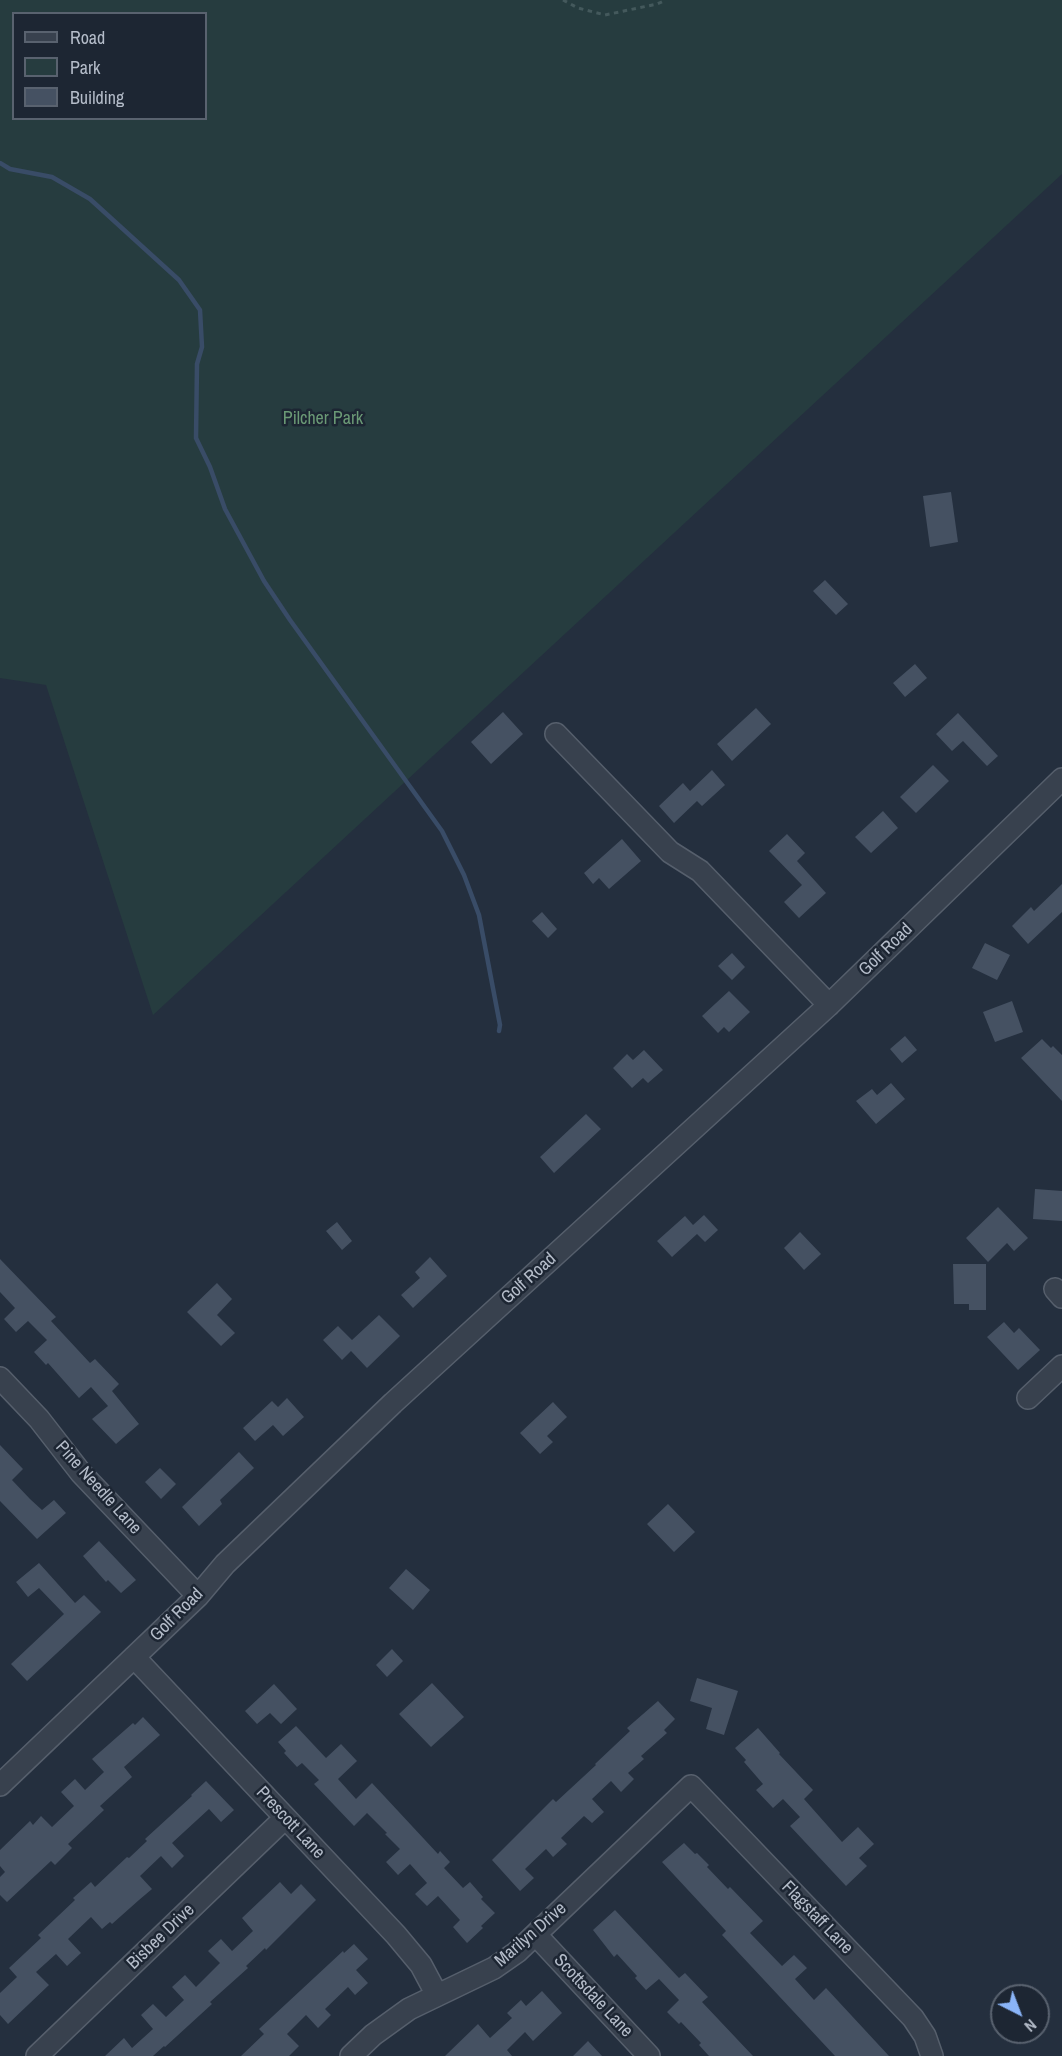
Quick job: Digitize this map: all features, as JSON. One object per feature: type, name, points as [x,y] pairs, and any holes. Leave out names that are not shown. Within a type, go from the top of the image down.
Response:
[{"type":"street","points":[[556,734],[670,852],[700,870],[829,1005]]},
{"type":"street","name":"Golf Road","points":[[0,1785],[198,1596],[225,1564],[393,1403],[829,1005],[1062,779]]},
{"type":"street","points":[[1028,1398],[1062,1366]]},
{"type":"street","name":"Pine Needle Lane","points":[[0,1378],[39,1419],[81,1473],[198,1596]]},
{"type":"street","name":"Prescott Lane","points":[[134,1657],[396,1935],[421,1965],[437,1995]]},
{"type":"street","name":"Marilyn Drive","points":[[351,2056],[388,2023],[437,1995],[494,1968],[517,1952],[691,1785]]},
{"type":"street","name":"Flagstaff Lane","points":[[691,1785],[913,2018],[925,2036],[932,2056]]},
{"type":"street","name":"Bisbee Drive","points":[[37,2056],[285,1818]]},
{"type":"street","name":"Scottsdale Lane","points":[[536,1935],[649,2056]]},
{"type":"path","points":[[563,0],[578,8],[606,15],[666,0]]},
{"type":"green space","name":"Pilcher Park","points":[[0,0],[1062,0],[1062,174],[153,1015],[46,685],[0,678]]},
{"type":"building","points":[[951,492],[958,542],[930,547],[923,496]]},
{"type":"building","points":[[825,580],[848,604],[836,615],[813,591]]},
{"type":"building","points":[[915,664],[927,678],[905,697],[893,683]]},
{"type":"building","points":[[756,708],[771,724],[732,761],[717,744]]},
{"type":"building","points":[[503,712],[523,734],[491,764],[471,742]]},
{"type":"building","points":[[958,713],[998,756],[987,766],[963,741],[952,751],[936,734]]},
{"type":"building","points":[[933,765],[949,781],[916,813],[900,797]]},
{"type":"building","points":[[712,770],[725,785],[702,806],[697,801],[674,823],[659,806],[683,783],[690,791]]},
{"type":"building","points":[[883,811],[898,828],[871,853],[855,837]]},
{"type":"building","points":[[787,834],[805,853],[797,861],[826,893],[799,918],[784,902],[802,885],[769,851]]},
{"type":"building","points":[[622,839],[641,861],[609,889],[599,878],[593,884],[584,873]]},
{"type":"building","points":[[1062,884],[1062,912],[1028,944],[1012,926],[1031,907],[1034,911]]},
{"type":"building","points":[[542,912],[557,929],[548,938],[532,921]]},
{"type":"building","points":[[985,943],[1010,955],[997,980],[972,968]]},
{"type":"building","points":[[732,953],[745,967],[732,980],[718,966]]},
{"type":"building","points":[[729,991],[750,1012],[729,1032],[724,1027],[718,1033],[702,1016]]},
{"type":"building","points":[[1012,1001],[1023,1032],[995,1042],[983,1012]]},
{"type":"building","points":[[905,1036],[917,1050],[902,1063],[890,1049]]},
{"type":"building","points":[[1042,1039],[1062,1055],[1062,1101],[1021,1058]]},
{"type":"building","points":[[644,1050],[663,1070],[648,1083],[643,1078],[632,1088],[613,1068],[627,1054],[633,1060]]},
{"type":"building","points":[[891,1083],[905,1099],[876,1124],[856,1101],[872,1089],[877,1095]]},
{"type":"building","points":[[586,1114],[601,1129],[554,1173],[540,1157]]},
{"type":"building","points":[[1035,1189],[1062,1191],[1062,1221],[1033,1219]]},
{"type":"building","points":[[998,1207],[1028,1238],[1014,1251],[1007,1243],[988,1262],[966,1238]]},
{"type":"building","points":[[704,1215],[718,1230],[705,1242],[697,1234],[672,1257],[657,1241],[685,1216],[693,1225]]},
{"type":"building","points":[[337,1222],[352,1241],[342,1250],[326,1231]]},
{"type":"building","points":[[800,1232],[821,1254],[804,1270],[784,1248]]},
{"type":"building","points":[[430,1257],[447,1276],[413,1308],[401,1295],[420,1278],[415,1272]]},
{"type":"building","points":[[0,1259],[56,1317],[51,1321],[90,1363],[95,1359],[119,1384],[112,1391],[139,1424],[116,1444],[92,1419],[108,1406],[91,1387],[79,1398],[48,1363],[46,1365],[34,1352],[47,1340],[28,1321],[16,1332],[4,1319],[15,1308],[0,1292]]},
{"type":"building","points":[[953,1264],[986,1264],[986,1310],[969,1310],[969,1304],[954,1304]]},
{"type":"building","points":[[217,1283],[232,1299],[217,1315],[235,1333],[221,1346],[187,1312]]},
{"type":"building","points":[[379,1315],[400,1336],[367,1368],[351,1351],[342,1360],[323,1340],[338,1326],[352,1340]]},
{"type":"building","points":[[1004,1322],[1014,1333],[1019,1328],[1040,1350],[1018,1370],[987,1337]]},
{"type":"building","points":[[287,1398],[304,1417],[283,1436],[273,1425],[255,1441],[243,1428],[272,1401],[278,1407]]},
{"type":"building","points":[[553,1402],[567,1417],[547,1436],[553,1442],[540,1454],[520,1433]]},
{"type":"building","points":[[0,1445],[23,1469],[12,1480],[30,1499],[42,1510],[54,1500],[66,1513],[37,1539],[0,1501]]},
{"type":"building","points":[[239,1452],[254,1468],[220,1500],[222,1504],[199,1526],[182,1507]]},
{"type":"building","points":[[160,1468],[176,1484],[161,1499],[145,1482]]},
{"type":"building","points":[[668,1504],[695,1532],[674,1552],[647,1524]]},
{"type":"building","points":[[99,1541],[136,1580],[121,1593],[108,1580],[106,1582],[83,1556]]},
{"type":"building","points":[[39,1563],[75,1603],[84,1595],[101,1612],[27,1681],[11,1664],[64,1614],[39,1588],[28,1597],[16,1582]]},
{"type":"building","points":[[406,1569],[430,1590],[413,1610],[389,1588]]},
{"type":"building","points":[[392,1649],[403,1661],[387,1677],[376,1665]]},
{"type":"building","points":[[697,1678],[738,1691],[724,1735],[706,1729],[712,1708],[690,1701]]},
{"type":"building","points":[[432,1683],[464,1717],[431,1747],[399,1714]]},
{"type":"building","points":[[274,1684],[297,1709],[281,1724],[270,1713],[257,1724],[245,1711]]},
{"type":"building","points":[[658,1701],[675,1719],[664,1730],[667,1733],[641,1756],[644,1759],[628,1773],[634,1779],[621,1792],[611,1781],[592,1799],[604,1812],[592,1823],[584,1816],[561,1838],[567,1844],[553,1857],[546,1849],[525,1869],[534,1878],[520,1891],[492,1860],[553,1799],[556,1802],[596,1765],[630,1731],[627,1728]]},
{"type":"building","points":[[143,1717],[160,1735],[124,1767],[132,1777],[100,1806],[104,1810],[68,1844],[72,1848],[55,1865],[51,1861],[7,1902],[0,1895],[0,1877],[5,1872],[0,1866],[0,1850],[30,1821],[33,1825],[41,1816],[52,1827],[74,1806],[61,1792],[75,1779],[85,1790],[104,1772],[92,1759]]},
{"type":"building","points":[[296,1726],[326,1758],[341,1744],[357,1761],[338,1779],[356,1799],[372,1783],[438,1854],[440,1851],[450,1862],[444,1868],[463,1888],[470,1882],[483,1897],[481,1899],[495,1913],[467,1943],[453,1927],[460,1920],[438,1896],[427,1906],[415,1894],[427,1883],[410,1864],[398,1875],[386,1862],[400,1849],[385,1834],[387,1833],[367,1813],[354,1826],[314,1784],[319,1780],[302,1763],[297,1767],[284,1753],[286,1751],[278,1742]]},
{"type":"building","points":[[758,1728],[813,1790],[804,1799],[842,1842],[858,1827],[874,1844],[859,1858],[867,1866],[846,1886],[790,1826],[800,1817],[783,1799],[773,1808],[756,1790],[763,1784],[735,1748]]},
{"type":"building","points":[[206,1781],[234,1810],[221,1822],[209,1809],[172,1843],[184,1856],[172,1868],[161,1856],[140,1876],[152,1889],[112,1924],[110,1922],[102,1929],[91,1917],[68,1939],[81,1953],[67,1966],[56,1954],[36,1972],[49,1985],[8,2024],[0,2015],[0,1993],[17,1977],[9,1968],[41,1938],[38,1935],[75,1900],[73,1898],[91,1882],[95,1887],[127,1857],[129,1858],[147,1841],[145,1839]]},
{"type":"building","points":[[684,1843],[695,1854],[697,1853],[728,1889],[730,1887],[763,1921],[750,1933],[782,1966],[794,1955],[807,1968],[795,1979],[814,2000],[826,1988],[889,2056],[835,2056],[722,1935],[726,1931],[662,1862]]},
{"type":"building","points":[[280,1882],[291,1894],[301,1884],[316,1900],[266,1950],[265,1948],[246,1966],[248,1968],[210,2002],[212,2004],[153,2056],[105,2056],[124,2038],[132,2048],[153,2029],[141,2015],[153,2004],[166,2017],[184,2000],[172,1987],[185,1975],[196,1987],[220,1963],[208,1951],[221,1939],[232,1951],[253,1931],[242,1918]]},
{"type":"building","points":[[615,1910],[679,1978],[685,1973],[708,1997],[702,2002],[753,2056],[709,2056],[699,2045],[701,2043],[681,2022],[679,2024],[667,2012],[679,2000],[659,1979],[646,1990],[617,1954],[614,1957],[593,1930]]},
{"type":"building","points":[[354,1944],[368,1959],[356,1970],[368,1983],[355,1995],[348,1987],[325,2009],[331,2015],[318,2028],[306,2015],[287,2034],[299,2046],[289,2056],[241,2056],[264,2034],[259,2029],[343,1951],[344,1953]]},
{"type":"building","points":[[542,1991],[562,2013],[533,2041],[525,2032],[507,2050],[512,2056],[445,2056],[478,2024],[490,2038],[512,2018],[507,2013],[521,2000],[526,2006]]},
{"type":"building","points":[[588,2041],[602,2056],[573,2056]]},
{"type":"waterway","points":[[0,163],[10,169],[52,177],[90,199],[179,280],[200,310],[202,347],[197,364],[196,438],[210,467],[225,509],[264,581],[290,620],[442,831],[464,875],[479,915],[500,1025],[499,1031]]}]
